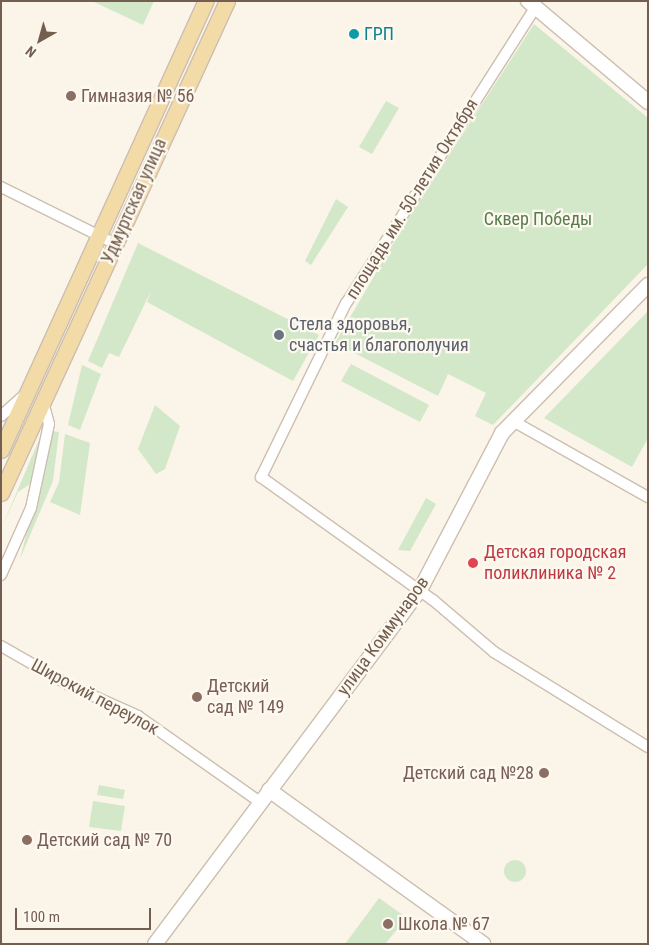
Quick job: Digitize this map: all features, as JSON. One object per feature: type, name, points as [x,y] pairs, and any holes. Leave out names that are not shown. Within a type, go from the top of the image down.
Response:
[{"type":"main road","name":"Удмуртская улица","points":[[1,450],[206,1]]},
{"type":"main road","name":"Удмуртская улица","points":[[1,493],[116,244],[155,154],[227,1]]},
{"type":"main road","points":[[139,146],[155,154]]},
{"type":"main road","points":[[45,352],[61,360]]},
{"type":"street","points":[[532,4],[648,102]]},
{"type":"street","name":"площадь им. 50-летия Октября","points":[[420,590],[261,477],[346,303],[532,4]]},
{"type":"street","points":[[1,187],[116,244]]},
{"type":"street","name":"улица Коммунаров","points":[[155,944],[420,590],[502,433],[648,285]]},
{"type":"street","name":"Удмуртская улица","points":[[1,416],[29,390]]},
{"type":"street","points":[[1,574],[30,508],[49,424],[43,401]]},
{"type":"street","points":[[513,421],[648,497]]},
{"type":"street","points":[[420,590],[494,652],[648,748]]},
{"type":"street","name":"Широкий переулок","points":[[1,646],[68,685],[138,716],[260,802]]},
{"type":"street","points":[[269,790],[483,944]]},
{"type":"green space","points":[[92,1],[154,1],[143,25]]},
{"type":"green space","name":"Сквер Победы","points":[[534,24],[648,118],[648,264],[493,425],[475,416],[486,393],[448,374],[438,396],[335,343],[404,225]]},
{"type":"green space","points":[[386,101],[399,108],[372,154],[359,147]]},
{"type":"green space","points":[[336,199],[348,207],[311,265],[305,261]]},
{"type":"green space","points":[[138,243],[319,335],[293,381],[147,302],[151,291],[119,357],[109,353],[102,368],[88,361]]},
{"type":"green space","points":[[648,311],[648,438],[632,467],[544,418]]},
{"type":"green space","points":[[351,364],[429,405],[420,422],[341,381]]},
{"type":"green space","points":[[82,365],[101,374],[80,430],[68,425]]},
{"type":"green space","points":[[155,405],[180,426],[165,469],[156,474],[138,449]]},
{"type":"green space","points":[[44,428],[33,482],[18,492],[1,529]]},
{"type":"green space","points":[[53,431],[59,432],[53,481],[20,559]]},
{"type":"green space","points":[[65,434],[90,443],[80,515],[50,502],[59,482]]},
{"type":"green space","points":[[426,498],[436,504],[410,551],[398,550]]},
{"type":"green space","points":[[99,785],[125,790],[123,799],[97,795]]},
{"type":"green space","points":[[93,801],[125,806],[121,831],[89,827]]},
{"type":"green space","points":[[515,860],[523,863],[526,871],[523,879],[515,882],[507,879],[504,871],[507,863]]},
{"type":"green space","name":"Школа № 67","points":[[379,898],[407,918],[385,944],[345,944]]},
{"type":"place","name":"ГРП","points":[[354,34]]},
{"type":"place","name":"Гимназия № 56","points":[[71,96]]},
{"type":"place","name":"Стела здоровья, счастья и благополучия","points":[[279,335]]},
{"type":"place","name":"Детская городская поликлиника № 2","points":[[473,563]]},
{"type":"place","name":"Детский сад № 149","points":[[197,697]]},
{"type":"place","name":"Детский сад №28","points":[[544,773]]},
{"type":"place","name":"Детский сад № 70","points":[[27,840]]},
{"type":"place","name":"Школа № 67","points":[[388,924]]}]
